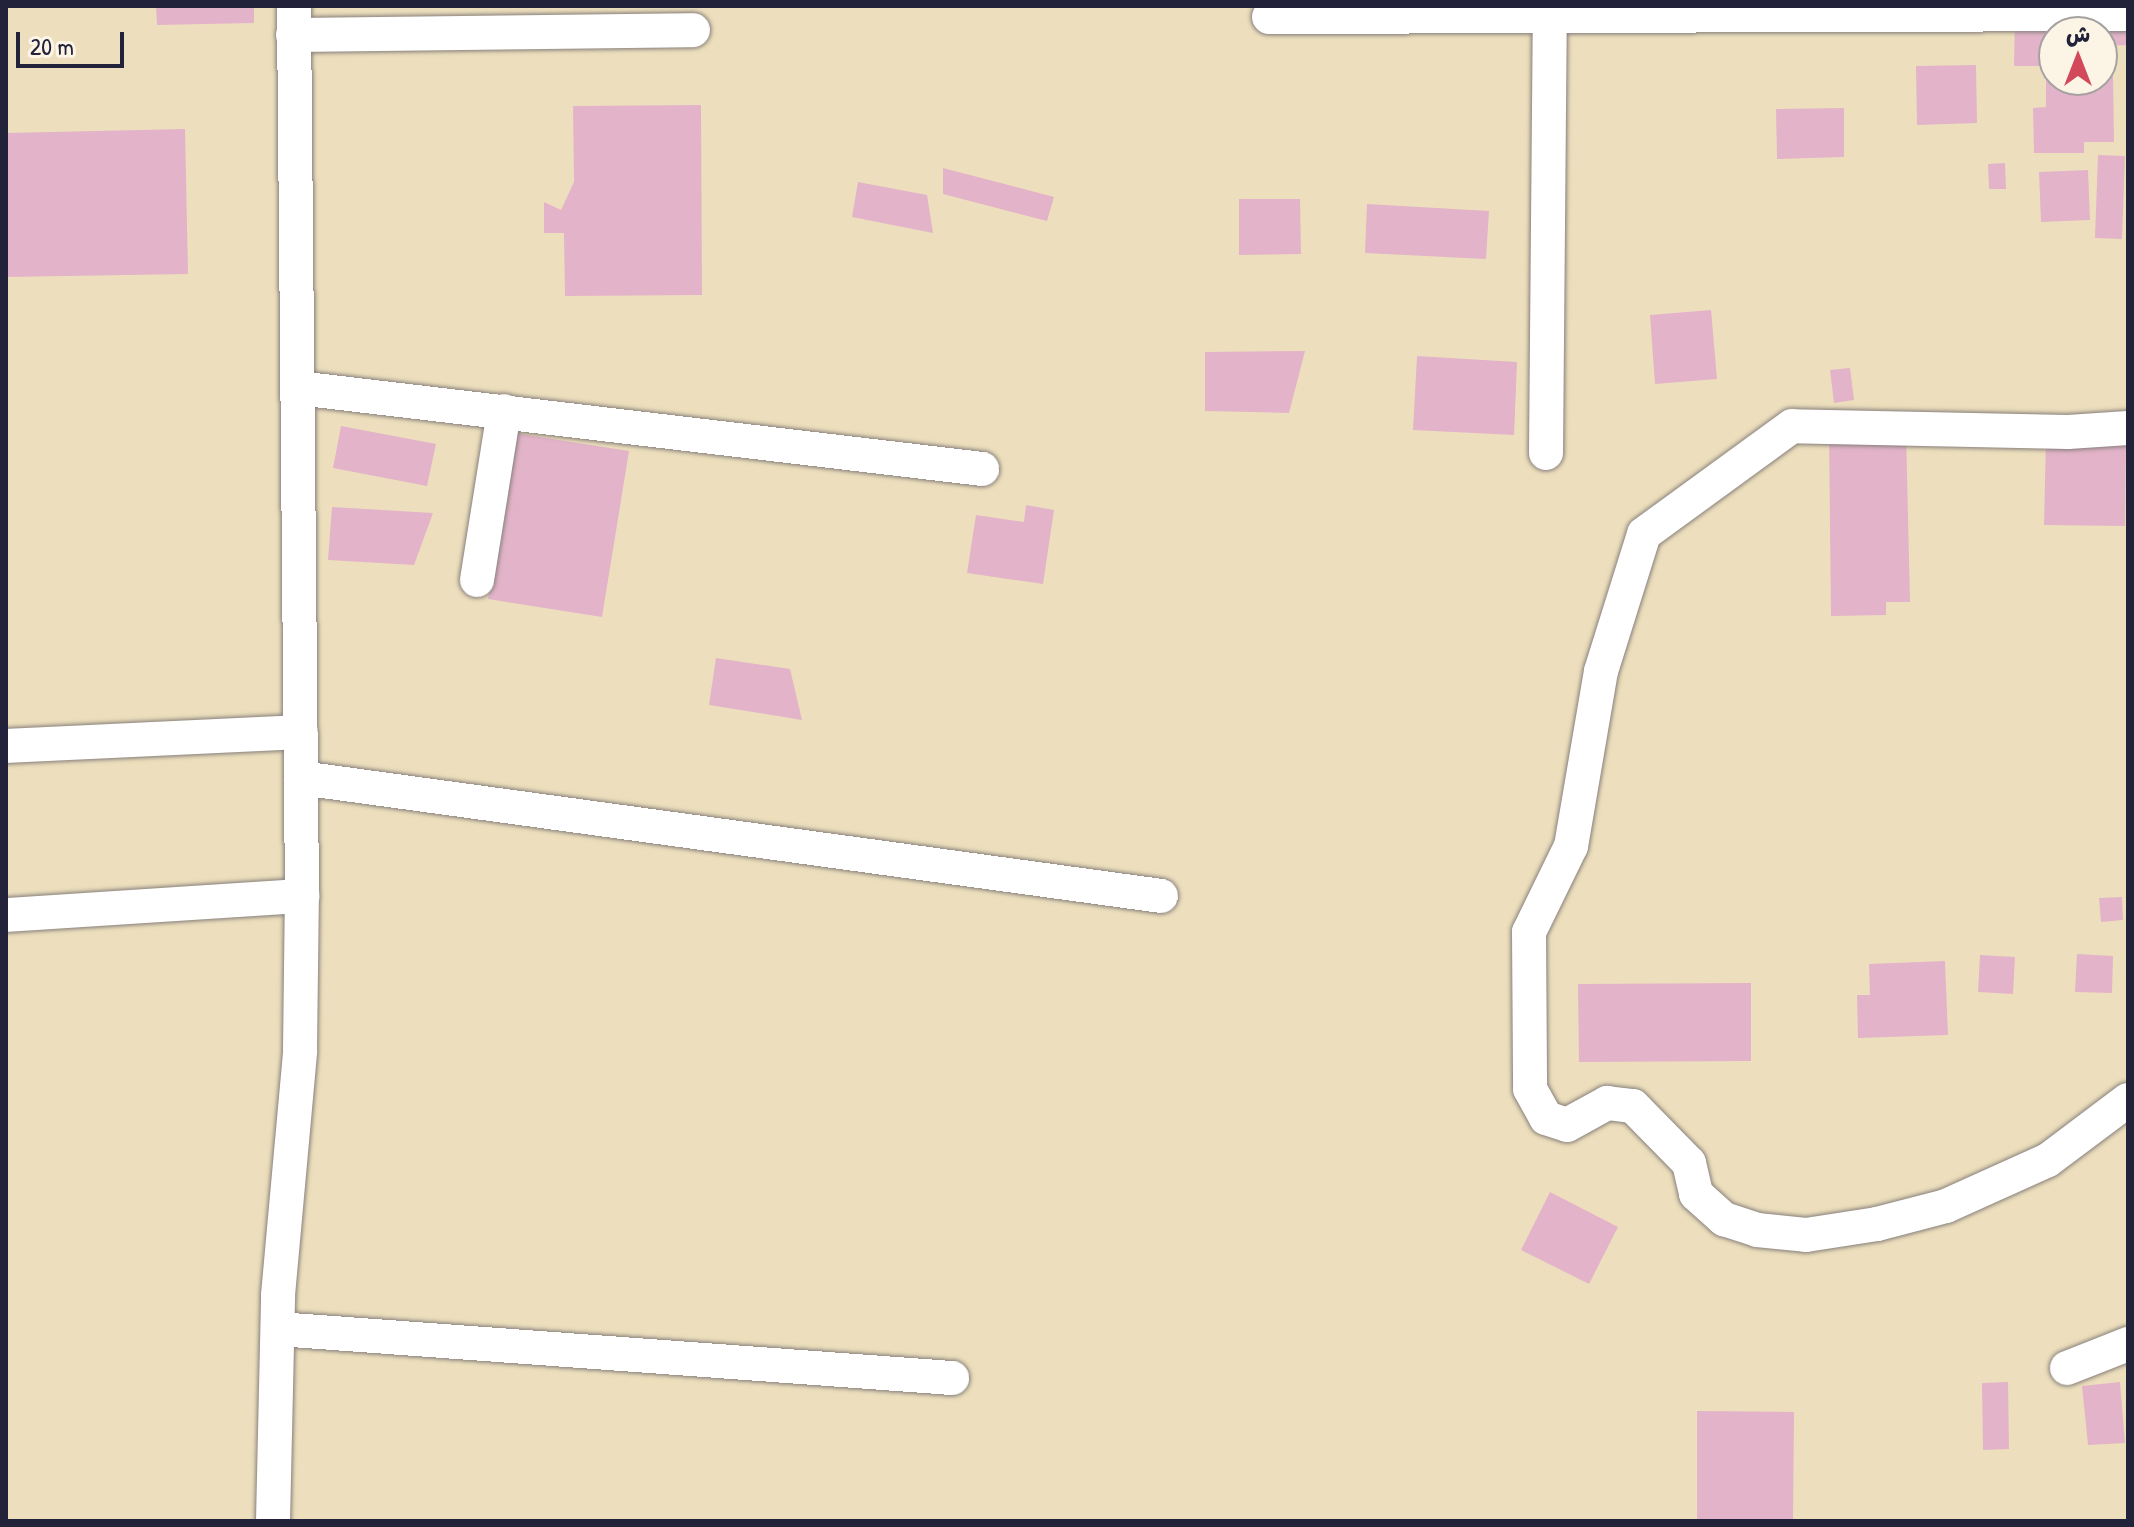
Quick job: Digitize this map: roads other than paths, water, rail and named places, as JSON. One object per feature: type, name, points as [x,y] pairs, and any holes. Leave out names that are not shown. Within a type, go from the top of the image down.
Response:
[{"type":"street","points":[[1546,453],[1550,13]]},
{"type":"street","points":[[1269,17],[1550,13],[2128,14]]},
{"type":"street","points":[[273,1521],[278,1329],[300,1051],[302,896],[294,20],[693,30]]},
{"type":"street","points":[[298,388],[982,469]]},
{"type":"street","points":[[477,580],[504,411]]},
{"type":"street","points":[[2128,428],[2068,432],[1792,426],[1644,534],[1601,671],[1571,846],[1529,932],[1530,1089],[1546,1118],[1567,1125],[1607,1103],[1633,1106],[1689,1163],[1696,1194],[1724,1219],[1757,1230],[1806,1235],[1877,1224],[1946,1206],[2048,1160],[2128,1100]]},
{"type":"street","points":[[6,746],[301,732]]},
{"type":"street","points":[[301,778],[1161,896]]},
{"type":"street","points":[[6,915],[302,896]]},
{"type":"street","points":[[278,1329],[952,1378]]},
{"type":"street","points":[[2067,1368],[2128,1344]]}]
